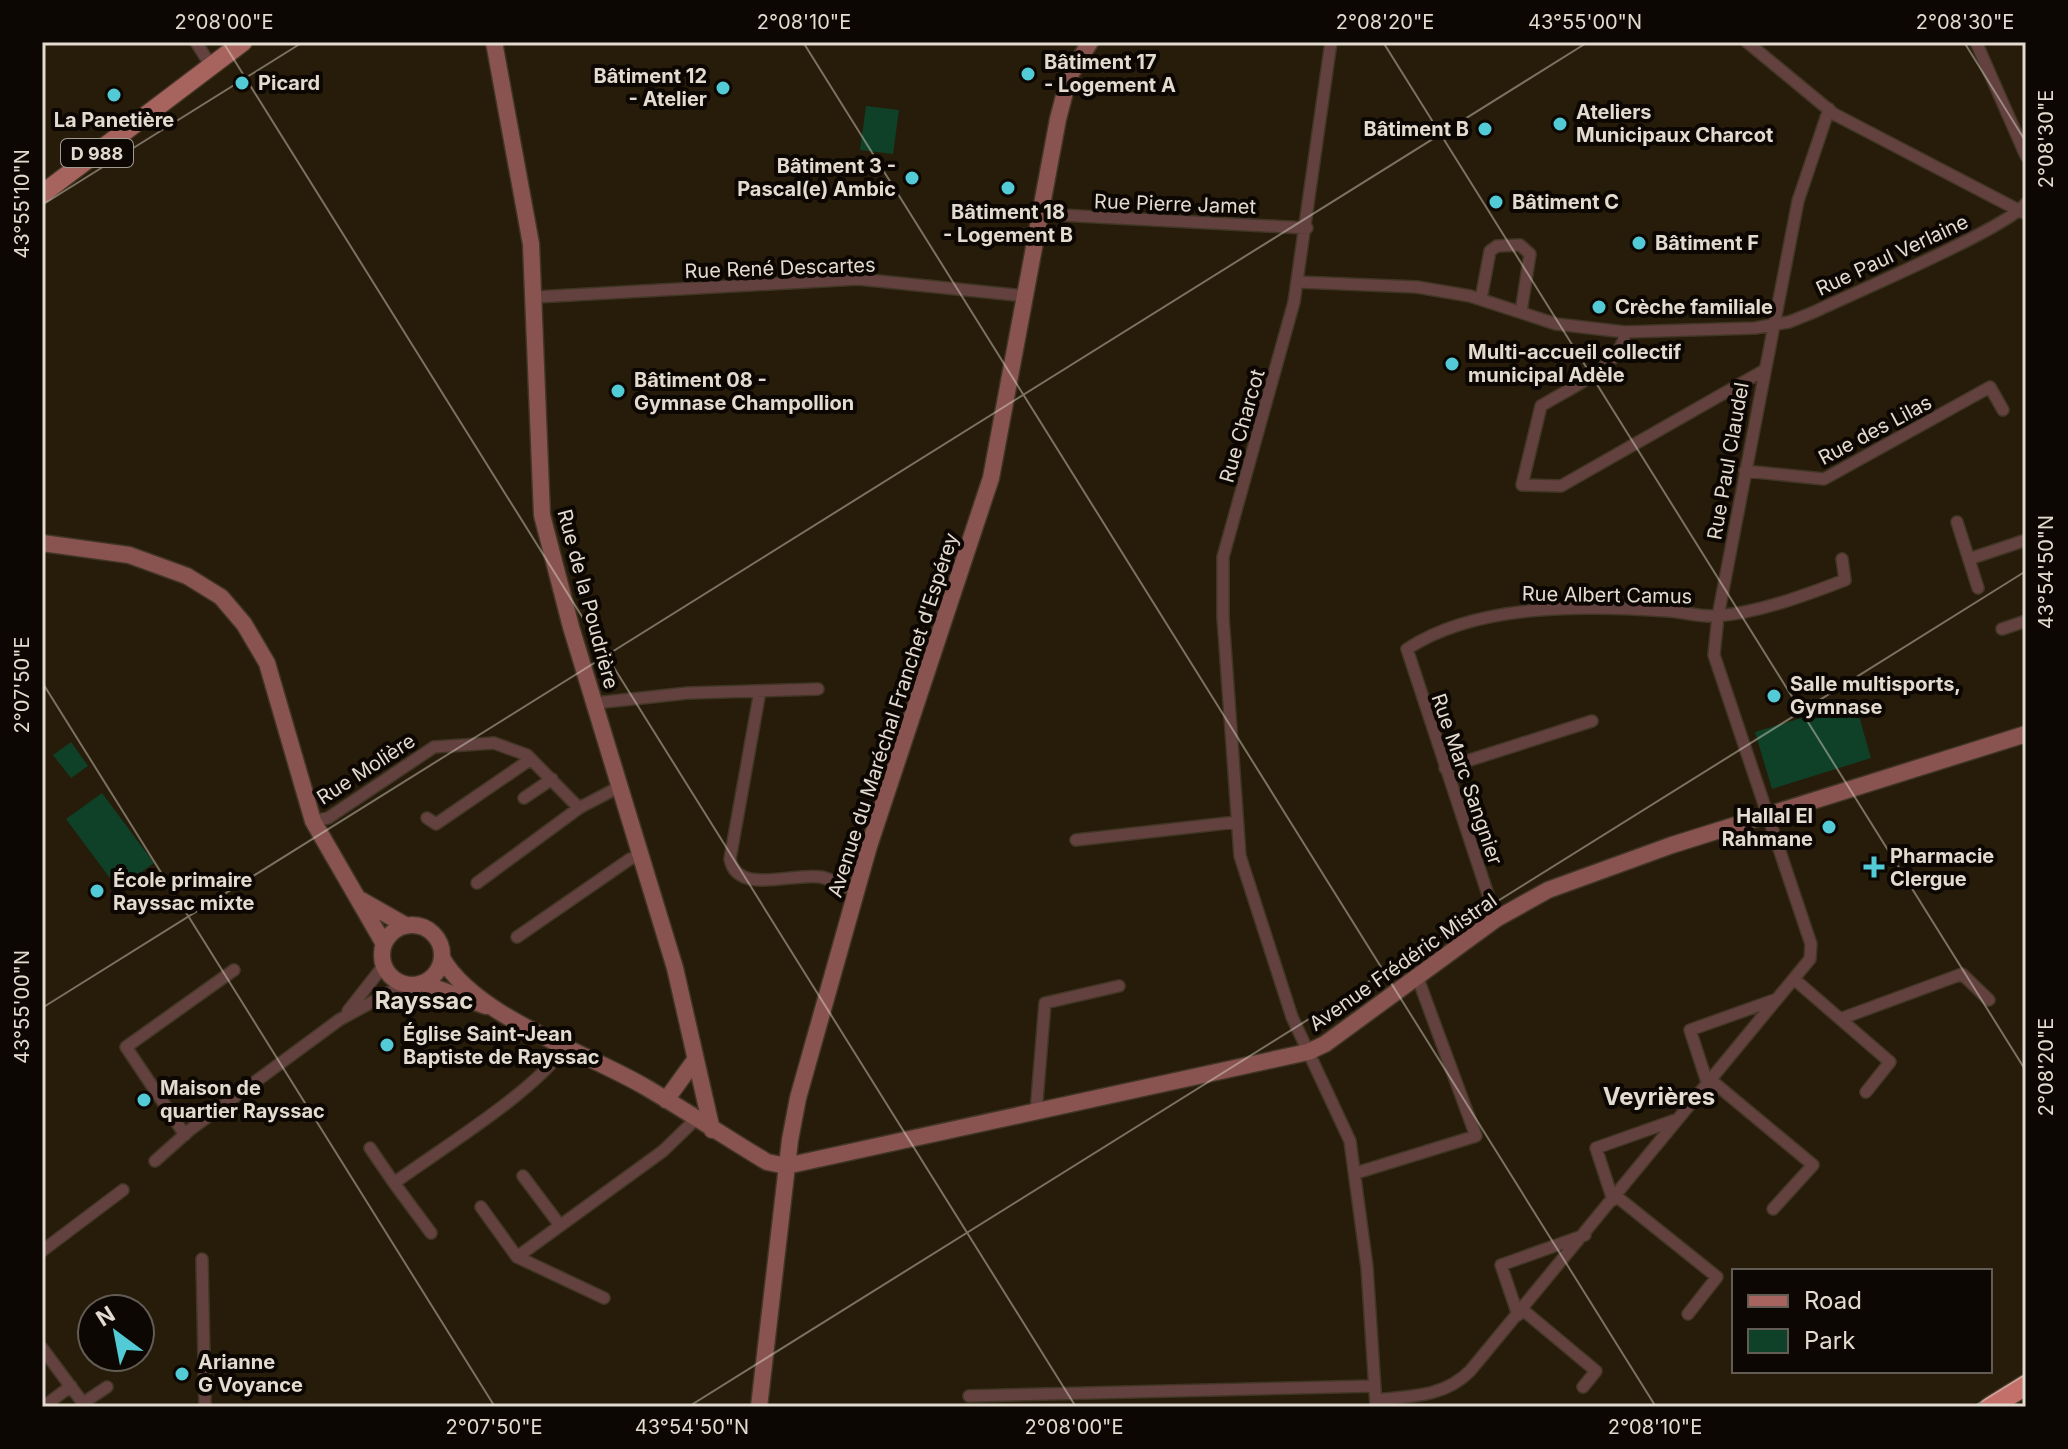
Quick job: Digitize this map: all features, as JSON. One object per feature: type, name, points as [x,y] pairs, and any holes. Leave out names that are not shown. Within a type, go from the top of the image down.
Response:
[{"type":"highway","points":[[1990,1407],[2026,1385]]},
{"type":"main road","name":"D 988","points":[[42,194],[243,42]]},
{"type":"street","points":[[196,42],[211,66]]},
{"type":"street","name":"Rue de la Poudrière","points":[[494,42],[531,244],[536,297],[542,515],[619,787],[675,968],[712,1130]]},
{"type":"street","name":"Avenue du Maréchal Franchet d'Espérey","points":[[759,1407],[786,1166],[807,1058],[856,891],[991,478],[1052,147],[1069,77],[1090,42]]},
{"type":"street","name":"Rue Charcot","points":[[1331,42],[1298,282],[1256,447],[1223,557],[1223,617],[1240,856],[1292,1017],[1350,1141],[1356,1173],[1376,1403]]},
{"type":"street","points":[[1747,42],[1829,109],[1919,160],[2025,209]]},
{"type":"street","points":[[1976,42],[2026,156]]},
{"type":"street","name":"Rue Paul Claudel","points":[[1376,1403],[1440,1392],[1456,1385],[1585,1235],[1810,959],[1811,944],[1714,655],[1718,616],[1763,371],[1798,201],[1829,109]]},
{"type":"street","name":"Rue Paul Verlaine","points":[[1298,282],[1417,287],[1481,299],[1556,324],[1625,332],[1774,325],[1829,305],[2025,209]]},
{"type":"street","name":"Rue Pierre Jamet","points":[[1041,214],[1067,218],[1307,228]]},
{"type":"street","points":[[1481,299],[1490,251],[1497,246],[1520,245],[1530,254],[1531,265],[1521,312]]},
{"type":"street","name":"Rue René Descartes","points":[[536,297],[858,279],[1026,296]]},
{"type":"street","points":[[1625,332],[1624,344],[1615,358],[1541,406],[1522,485],[1561,486],[1763,371]]},
{"type":"street","name":"Rue des Lilas","points":[[1745,471],[1824,479],[1990,387],[2003,410]]},
{"type":"street","points":[[1957,522],[1978,588]]},
{"type":"street","points":[[1969,559],[2026,540]]},
{"type":"street","points":[[44,547],[129,555],[187,576],[221,597],[244,624],[267,663],[313,821],[384,944],[384,965],[392,978],[499,1011],[666,1100],[767,1162],[786,1166]]},
{"type":"street","points":[[1718,616],[1845,580],[1842,559]]},
{"type":"street","name":"Rue Albert Camus","points":[[1407,649],[1423,638],[1510,612],[1668,611],[1718,616]]},
{"type":"street","points":[[2002,629],[2026,621]]},
{"type":"street","name":"Rue Marc Sangnier","points":[[1407,649],[1496,919]]},
{"type":"street","points":[[595,703],[639,696],[818,689]]},
{"type":"street","points":[[760,691],[730,859],[732,869],[741,877],[755,880],[821,877],[856,891]]},
{"type":"street","points":[[1445,768],[1592,721]]},
{"type":"street","name":"Avenue Frédéric Mistral","points":[[786,1166],[1308,1052],[1325,1044],[1496,919],[1548,890],[1596,870],[2026,734]]},
{"type":"street","name":"Rue Molière","points":[[313,821],[328,818],[434,747],[494,743],[531,759],[579,808]]},
{"type":"street","points":[[427,818],[436,824],[531,759]]},
{"type":"street","points":[[524,798],[552,779]]},
{"type":"street","points":[[477,883],[579,808],[619,787]]},
{"type":"street","points":[[1076,840],[1237,822]]},
{"type":"street","points":[[517,937],[630,859],[641,856]]},
{"type":"street","points":[[357,897],[405,925],[423,927],[432,932],[438,939],[448,969],[499,1011]]},
{"type":"street","points":[[384,944],[396,929],[405,925]]},
{"type":"street","points":[[155,1161],[339,1020],[436,973],[442,958]]},
{"type":"street","points":[[339,1020],[384,965]]},
{"type":"street","points":[[185,1135],[126,1047],[234,970]]},
{"type":"street","points":[[1840,1019],[1962,974],[1989,1000]]},
{"type":"street","points":[[1356,1173],[1476,1136],[1417,976]]},
{"type":"street","points":[[1794,979],[1890,1062],[1866,1092]]},
{"type":"street","points":[[1036,1112],[1045,1003],[1119,986]]},
{"type":"street","points":[[1773,1209],[1813,1165],[1710,1083],[1690,1030],[1779,998]]},
{"type":"street","points":[[394,1183],[534,1081],[557,1059],[565,1046]]},
{"type":"street","points":[[666,1100],[695,1060]]},
{"type":"street","points":[[1681,1118],[1596,1148],[1614,1198],[1717,1277],[1688,1314]]},
{"type":"street","points":[[517,1257],[663,1151],[696,1119]]},
{"type":"street","points":[[370,1148],[431,1233]]},
{"type":"street","points":[[523,1176],[559,1224]]},
{"type":"street","points":[[42,1251],[123,1190]]},
{"type":"street","points":[[481,1207],[517,1257],[604,1298]]},
{"type":"street","points":[[1583,1387],[1596,1371],[1521,1312],[1501,1265],[1585,1235]]},
{"type":"street","points":[[202,1259],[205,1407]]},
{"type":"street","points":[[42,1348],[83,1403],[107,1387]]},
{"type":"street","points":[[43,1407],[71,1386]]},
{"type":"street","points":[[969,1396],[1375,1386]]},
{"type":"green space","points":[[866,106],[899,110],[893,154],[860,150]]},
{"type":"green space","points":[[1855,702],[1871,758],[1772,789],[1755,732]]},
{"type":"green space","points":[[71,742],[88,766],[71,778],[53,755]]},
{"type":"green space","points":[[102,793],[154,863],[118,889],[66,819]]},
{"type":"waterway","points":[[1894,1407],[1905,1407]]},
{"type":"place","name":"Bâtiment 17 - Logement A","points":[[1028,74]]},
{"type":"place","name":"Picard","points":[[242,83]]},
{"type":"place","name":"Bâtiment 12 - Atelier","points":[[723,88]]},
{"type":"place","name":"La Panetière","points":[[114,95]]},
{"type":"place","name":"Ateliers Municipaux Charcot","points":[[1560,124]]},
{"type":"place","name":"Bâtiment B","points":[[1485,129]]},
{"type":"place","name":"Bâtiment 3 - Pascal(e) Ambic","points":[[912,178]]},
{"type":"place","name":"Bâtiment 18 - Logement B","points":[[1008,188]]},
{"type":"place","name":"Bâtiment C","points":[[1496,202]]},
{"type":"place","name":"Bâtiment F","points":[[1639,243]]},
{"type":"place","name":"Crèche familiale","points":[[1599,307]]},
{"type":"place","name":"Multi-accueil collectif municipal Adèle","points":[[1452,364]]},
{"type":"place","name":"Bâtiment 08 - Gymnase Champollion","points":[[618,391]]},
{"type":"place","name":"Salle multisports, Gymnase","points":[[1774,696]]},
{"type":"place","name":"Hallal El Rahmane","points":[[1829,827]]},
{"type":"place","name":"Pharmacie Clergue","points":[[1874,867]]},
{"type":"place","name":"École primaire Rayssac mixte","points":[[97,891]]},
{"type":"place","name":"Église Saint-Jean Baptiste de Rayssac","points":[[387,1045]]},
{"type":"place","name":"Maison de quartier Rayssac","points":[[144,1100]]},
{"type":"place","name":"Arianne G Voyance","points":[[182,1374]]},
{"type":"district","name":"Rayssac","points":[[424,1000]]},
{"type":"district","name":"Veyrières","points":[[1659,1096]]}]
